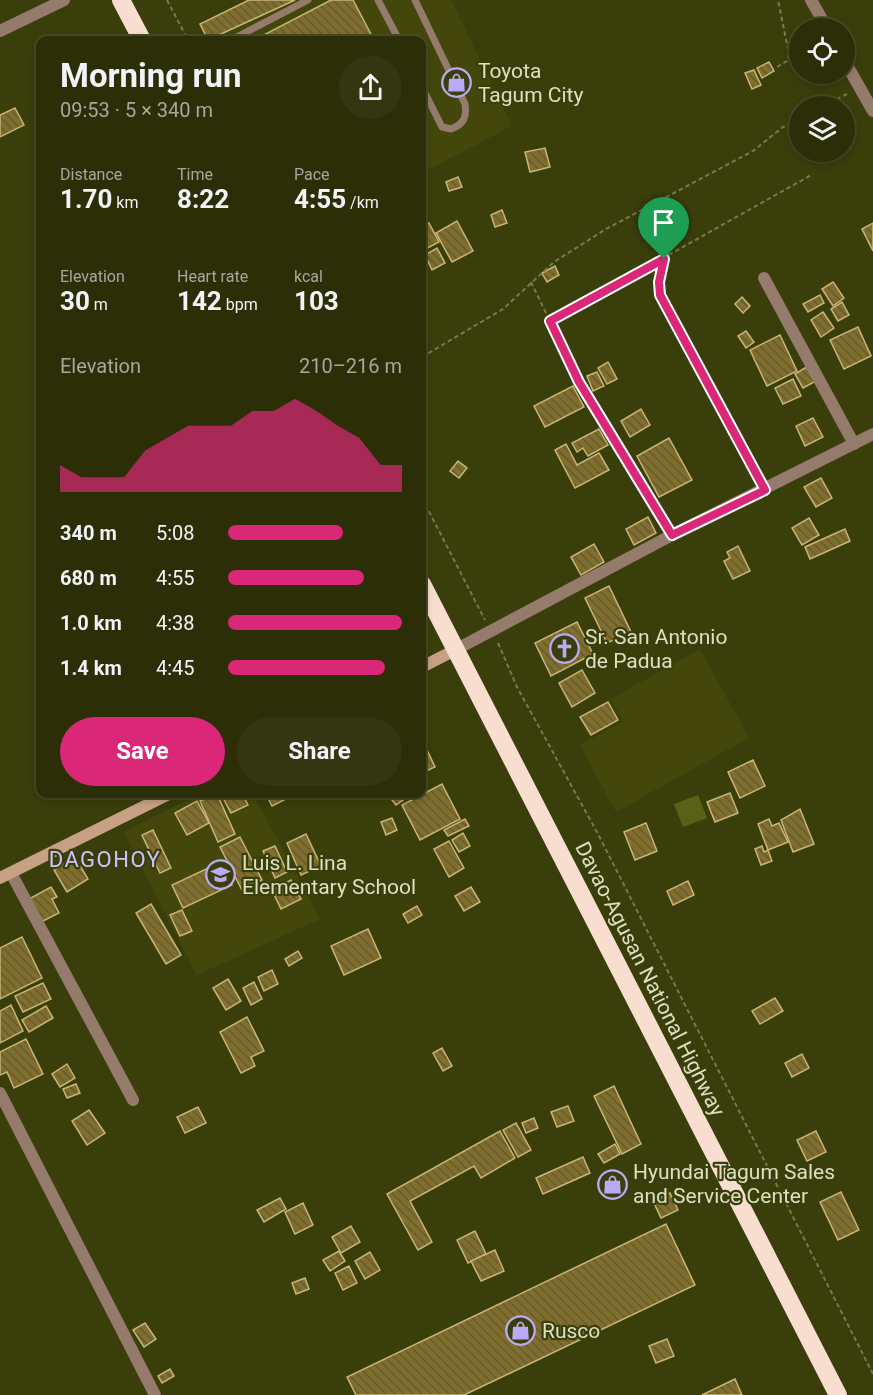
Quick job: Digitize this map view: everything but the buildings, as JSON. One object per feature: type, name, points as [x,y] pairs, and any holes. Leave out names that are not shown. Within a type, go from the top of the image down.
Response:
[{"type":"highway","points":[[122,0],[140,36]]},
{"type":"highway","name":"Davao-Agusan National Highway","points":[[426,592],[838,1395]]},
{"type":"street","points":[[0,31],[64,0]]},
{"type":"street","points":[[811,0],[821,18]]},
{"type":"street","points":[[855,79],[873,111]]},
{"type":"street","points":[[764,278],[854,444]]},
{"type":"street","points":[[579,382],[672,535]]},
{"type":"street","points":[[426,665],[672,535],[873,434]]},
{"type":"street","points":[[133,1100],[5,875],[161,798]]},
{"type":"street","points":[[0,1093],[155,1395]]},
{"type":"lane","points":[[239,36],[308,0]]},
{"type":"lane","points":[[378,0],[397,36]]},
{"type":"lane","points":[[415,0],[465,104],[465,117],[462,123],[451,129],[442,127],[426,95]]},
{"type":"path","points":[[167,0],[186,36]]},
{"type":"path","points":[[777,67],[787,61],[789,54],[778,0]]},
{"type":"path","points":[[842,96],[860,87]]},
{"type":"path","points":[[426,355],[503,309],[530,281],[554,262],[606,229],[715,172],[789,125]]},
{"type":"path","points":[[550,321],[813,174]]},
{"type":"path","points":[[664,259],[659,282],[660,295],[765,490]]},
{"type":"path","points":[[530,281],[579,382]]},
{"type":"path","points":[[426,506],[482,616],[492,631],[517,687],[598,834],[873,1374]]},
{"type":"shaded area","name":"Toyota Tagum City","points":[[261,0],[451,0],[512,126],[426,171],[426,36],[217,36],[212,27]]},
{"type":"shaded area","points":[[700,649],[749,738],[616,812],[580,745],[623,721],[611,699]]},
{"type":"shaded area","points":[[698,795],[707,818],[683,827],[674,804]]},
{"type":"shaded area","name":"Luis L. Lina Elementary School","points":[[191,798],[255,798],[320,919],[197,975],[124,832]]},
{"type":"place","name":"Toyota Tagum City","points":[[457,83]]},
{"type":"place","name":"Sr. San Antonio de Padua","points":[[564,649]]},
{"type":"place","name":"Luis L. Lina Elementary School","points":[[221,875]]},
{"type":"place","name":"Hyundai Tagum Sales and Service Center","points":[[612,1184]]},
{"type":"place","name":"Rusco","points":[[521,1331]]},
{"type":"district","name":"DAGOHOY","points":[[105,859]]},
{"type":"route","points":[[664,259],[659,282],[660,295],[694,362],[765,490],[672,535],[579,382],[550,321],[664,259]]}]
